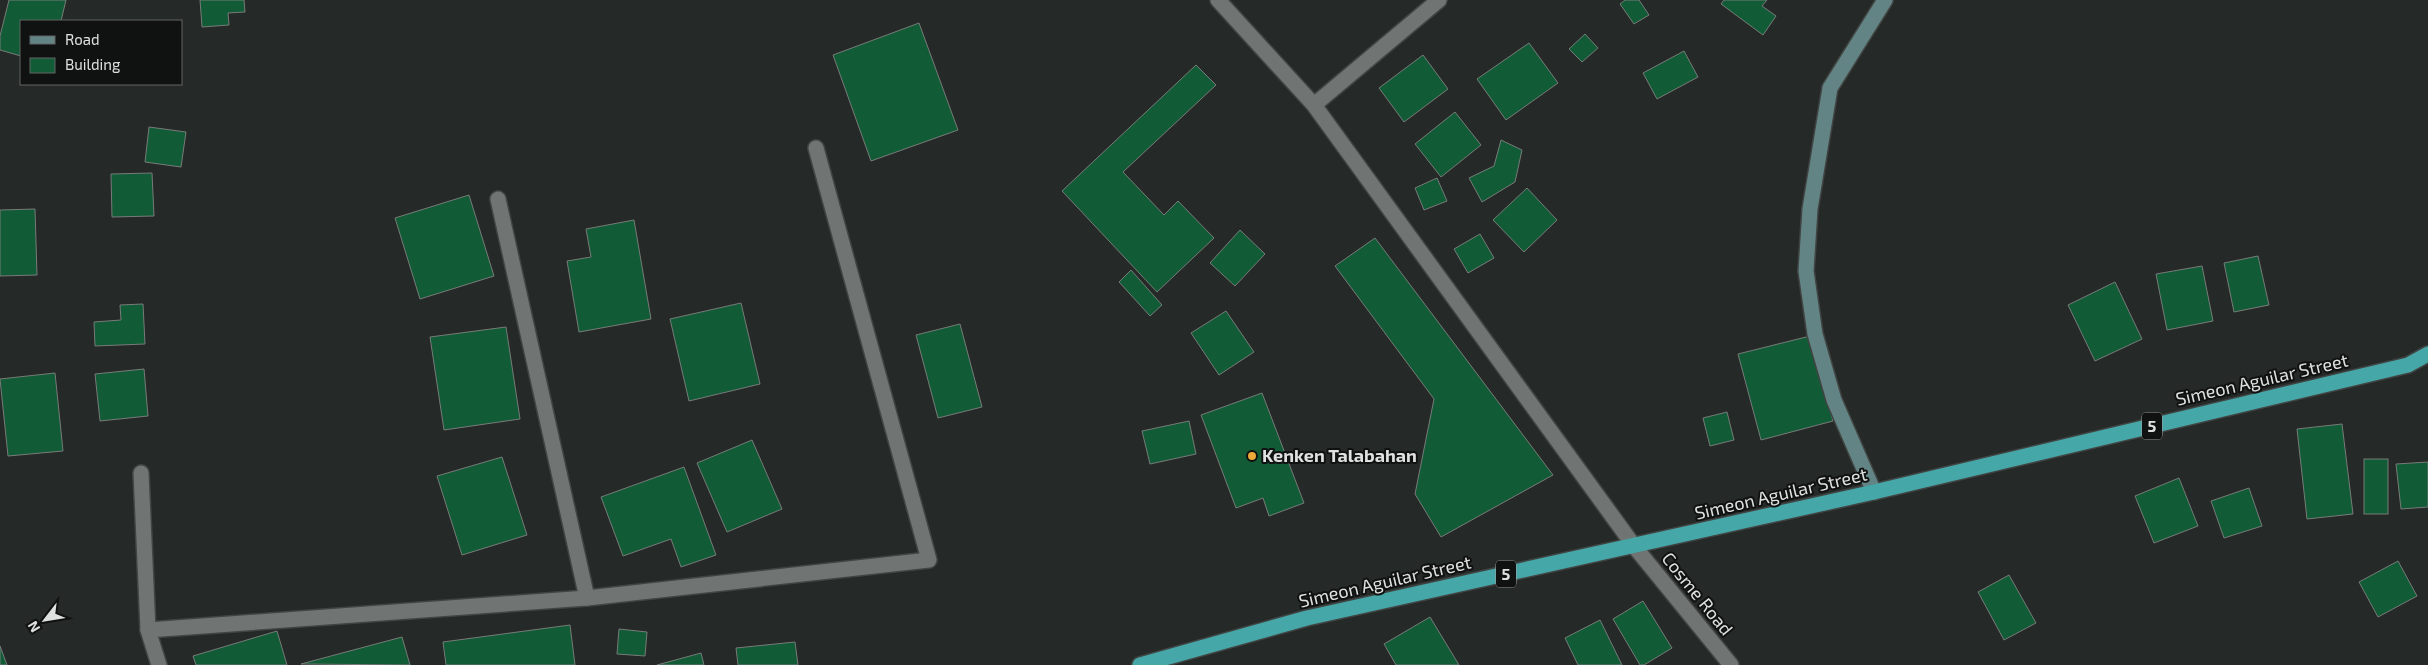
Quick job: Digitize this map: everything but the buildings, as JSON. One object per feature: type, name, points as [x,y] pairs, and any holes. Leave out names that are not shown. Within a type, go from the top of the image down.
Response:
[{"type":"highway","name":"Simeon Aguilar Street","points":[[1140,665],[1306,618],[1874,492],[2408,365],[2428,354]]},
{"type":"main road","points":[[1874,492],[1834,400],[1815,334],[1806,271],[1810,209],[1830,88],[1885,0]]},
{"type":"street","name":"Cosme Road","points":[[1218,0],[1314,105],[1634,546],[1731,665]]},
{"type":"street","points":[[1314,105],[1439,0]]},
{"type":"street","points":[[148,630],[588,598],[929,560],[816,148]]},
{"type":"street","points":[[498,199],[588,598]]},
{"type":"street","points":[[142,473],[148,630],[159,665]]},
{"type":"place","name":"Kenken Talabahan","points":[[1252,456]]}]
